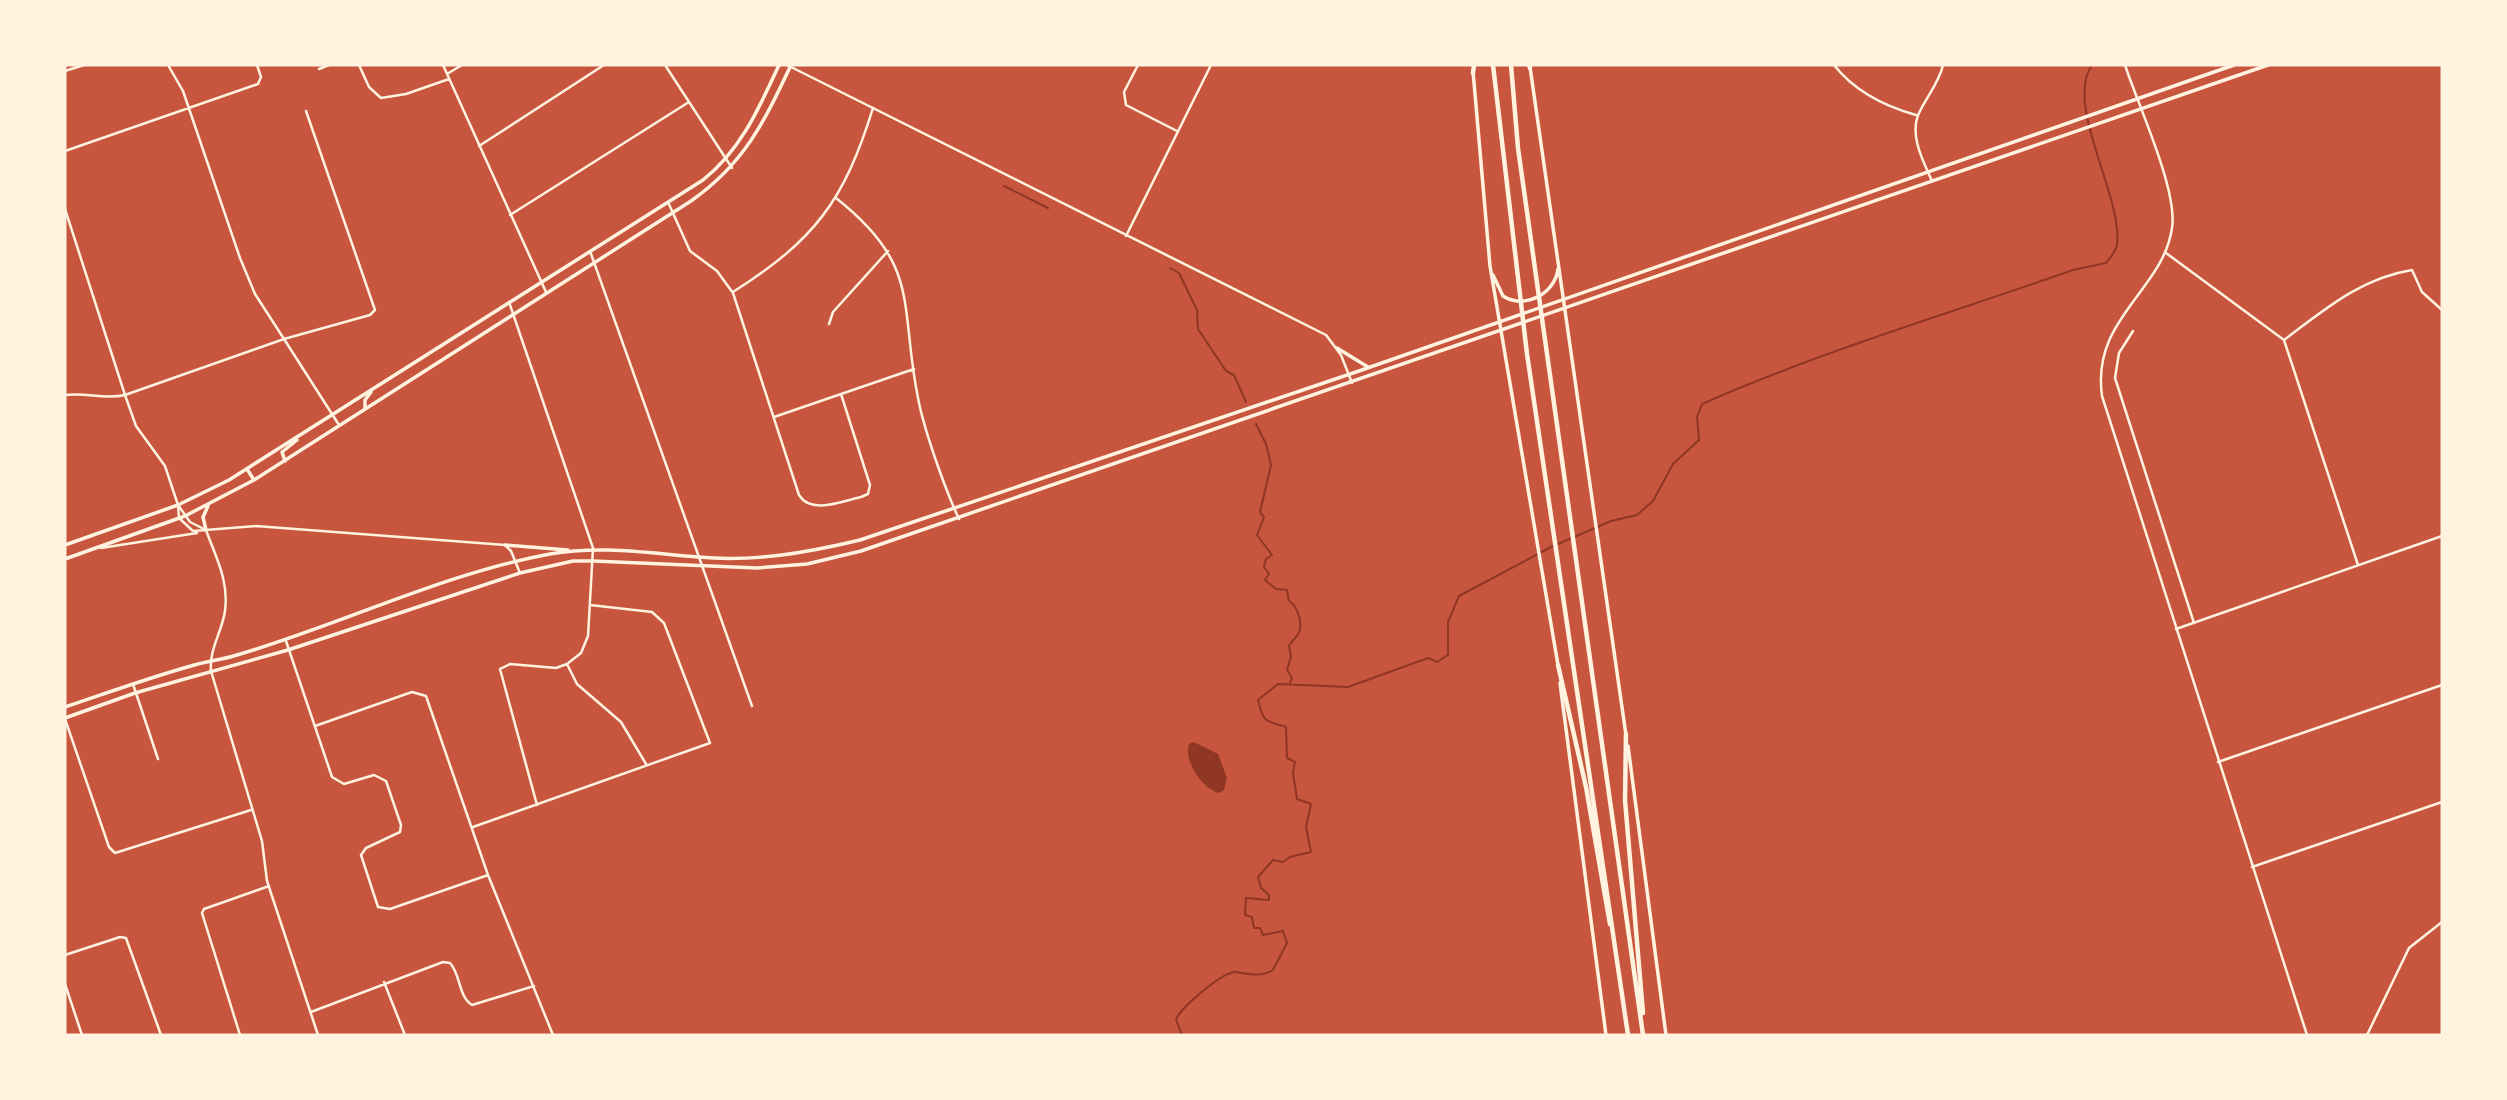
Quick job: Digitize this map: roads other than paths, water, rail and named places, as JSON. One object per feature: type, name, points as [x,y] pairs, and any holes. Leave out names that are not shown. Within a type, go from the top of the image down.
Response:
[{"type":"highway","points":[[1473,65],[1473,73]]},
{"type":"highway","points":[[1493,65],[1527,354],[1628,1035]]},
{"type":"highway","points":[[1511,65],[1536,279],[1644,1035]]},
{"type":"highway","points":[[1558,665],[1586,787],[1606,912],[1614,938]]},
{"type":"highway","points":[[1626,734],[1625,800],[1644,1035]]},
{"type":"main road","points":[[65,545],[178,505],[247,469],[703,180],[726,159],[752,121],[779,65]]},
{"type":"main road","points":[[65,559],[185,516],[254,480],[673,213],[732,168],[765,121],[789,65]]},
{"type":"main road","points":[[65,707],[210,661],[236,656],[516,562],[593,548],[653,551],[698,557],[758,558],[805,553],[860,540],[1348,374],[2234,65]]},
{"type":"main road","points":[[65,719],[135,693],[288,650],[520,573],[573,561],[757,568],[807,564],[861,551],[1826,220],[2268,65]]},
{"type":"main road","points":[[1530,66],[1567,309],[1666,1035]]},
{"type":"main road","points":[[1473,73],[1490,266],[1558,665],[1606,1035]]},
{"type":"main road","points":[[1829,207],[1836,216]]},
{"type":"main road","points":[[1826,220],[1829,207]]},
{"type":"main road","points":[[1751,233],[1755,244]]},
{"type":"main road","points":[[1744,236],[1747,247]]},
{"type":"main road","points":[[1490,266],[1503,296],[1515,302],[1546,293],[1554,284],[1559,264]]},
{"type":"main road","points":[[481,321],[487,330]]},
{"type":"main road","points":[[1337,348],[1368,367]]},
{"type":"main road","points":[[1418,349],[1421,359]]},
{"type":"main road","points":[[365,408],[365,400],[372,391]]},
{"type":"main road","points":[[285,461],[282,452],[299,437]]},
{"type":"main road","points":[[1162,438],[1166,447]]},
{"type":"main road","points":[[247,469],[254,480]]},
{"type":"main road","points":[[206,530],[204,512],[213,501]]},
{"type":"main road","points":[[505,545],[578,550]]},
{"type":"street","points":[[65,71],[84,65]]},
{"type":"street","points":[[168,65],[189,108],[243,264],[264,311],[339,425]]},
{"type":"street","points":[[65,151],[258,84],[261,77],[257,65]]},
{"type":"street","points":[[319,69],[329,65]]},
{"type":"street","points":[[359,65],[369,87],[381,97],[422,89],[449,79]]},
{"type":"street","points":[[443,65],[546,292]]},
{"type":"street","points":[[447,74],[462,65]]},
{"type":"street","points":[[479,146],[604,65]]},
{"type":"street","points":[[665,65],[732,168]]},
{"type":"street","points":[[789,65],[1326,335],[1337,348],[1352,383]]},
{"type":"street","points":[[1138,65],[1124,92],[1126,105],[1178,132]]},
{"type":"street","points":[[1126,236],[1211,65]]},
{"type":"street","points":[[1834,65],[1849,82],[1876,101],[1917,116]]},
{"type":"street","points":[[1932,181],[1914,133],[1917,116],[1940,78],[1943,65]]},
{"type":"street","points":[[2125,65],[2172,208],[2172,227],[2166,253],[2111,335],[2100,363],[2099,375],[2107,414],[2307,1035]]},
{"type":"street","points":[[510,215],[689,103]]},
{"type":"street","points":[[733,293],[796,248],[836,198],[851,172],[873,108]]},
{"type":"street","points":[[65,395],[78,393],[101,398],[125,395],[375,312],[306,111]]},
{"type":"street","points":[[836,198],[877,234],[888,251],[908,306],[918,399],[959,519]]},
{"type":"street","points":[[668,202],[690,251],[717,271],[733,293],[803,501],[814,506],[868,494],[869,475],[841,394]]},
{"type":"street","points":[[65,209],[136,426],[166,466],[178,505],[179,518],[197,533]]},
{"type":"street","points":[[590,251],[752,706]]},
{"type":"street","points":[[829,324],[834,312],[888,251]]},
{"type":"street","points":[[2166,253],[2284,340],[2358,565]]},
{"type":"street","points":[[2284,340],[2364,284],[2403,271],[2412,270],[2422,292],[2442,310]]},
{"type":"street","points":[[509,302],[593,548],[587,642],[577,657],[556,668],[510,664],[502,667],[500,672],[517,724],[521,754],[537,805]]},
{"type":"street","points":[[2133,331],[2119,353],[2115,378],[2193,623]]},
{"type":"street","points":[[774,416],[915,368]]},
{"type":"street","points":[[178,505],[185,516],[206,530],[226,581],[225,611],[210,661],[211,671],[264,850],[269,886],[318,1035]]},
{"type":"street","points":[[98,548],[206,530],[256,526],[505,545],[520,573]]},
{"type":"street","points":[[2176,629],[2442,536]]},
{"type":"street","points":[[472,827],[710,743],[664,623],[652,612],[590,605]]},
{"type":"street","points":[[285,638],[337,782],[344,784],[374,775],[382,776],[386,781],[401,825],[400,832],[366,848],[361,855],[378,907],[390,909],[488,875]]},
{"type":"street","points":[[567,664],[577,684],[621,722],[647,766]]},
{"type":"street","points":[[133,684],[158,760]]},
{"type":"street","points":[[2218,762],[2442,685]]},
{"type":"street","points":[[315,726],[412,692],[426,696],[488,875],[553,1035]]},
{"type":"street","points":[[65,719],[109,847],[115,853],[252,810]]},
{"type":"street","points":[[2252,867],[2442,802]]},
{"type":"street","points":[[240,1035],[202,913],[213,905],[269,886]]},
{"type":"street","points":[[2367,1035],[2409,948],[2442,922]]},
{"type":"street","points":[[65,956],[120,937],[126,938],[161,1035]]},
{"type":"street","points":[[311,1012],[384,982],[443,962],[450,962],[464,998],[472,1005],[534,986]]},
{"type":"street","points":[[384,982],[405,1035]]},
{"type":"street","points":[[65,984],[82,1035]]},
{"type":"waterway","points":[[1558,544],[1611,521],[1637,515],[1653,501],[1673,464],[1699,440],[1697,417],[1702,404],[1793,367],[1886,334],[2073,270],[2106,263],[2117,245],[2116,225],[2085,103],[2085,82],[2092,65]]},
{"type":"waterway","points":[[1004,186],[1048,208]]},
{"type":"waterway","points":[[1170,268],[1179,273],[1197,310],[1198,329],[1226,371],[1234,375],[1246,402]]},
{"type":"waterway","points":[[1256,424],[1266,444],[1271,465],[1260,512],[1264,517],[1257,535],[1272,555],[1266,559],[1264,567],[1269,574],[1265,580],[1276,589],[1287,590],[1289,601],[1300,619],[1299,632],[1289,646],[1291,657],[1287,670],[1292,678],[1290,683]]},
{"type":"waterway","points":[[1186,1035],[1181,1033],[1176,1019],[1186,1006],[1213,983],[1230,973],[1260,974],[1273,970],[1287,943],[1283,931],[1263,935],[1260,928],[1254,928],[1252,917],[1245,915],[1246,898],[1269,900],[1269,895],[1261,888],[1258,877],[1273,860],[1283,862],[1290,857],[1311,852],[1306,827],[1311,804],[1297,799],[1293,773],[1295,762],[1287,758],[1286,727],[1264,718],[1258,700],[1278,684],[1348,687],[1428,658],[1437,662],[1448,655],[1448,622],[1459,596],[1553,546]]},
{"type":"waterway","points":[[1189,1035],[1197,1035]]}]
